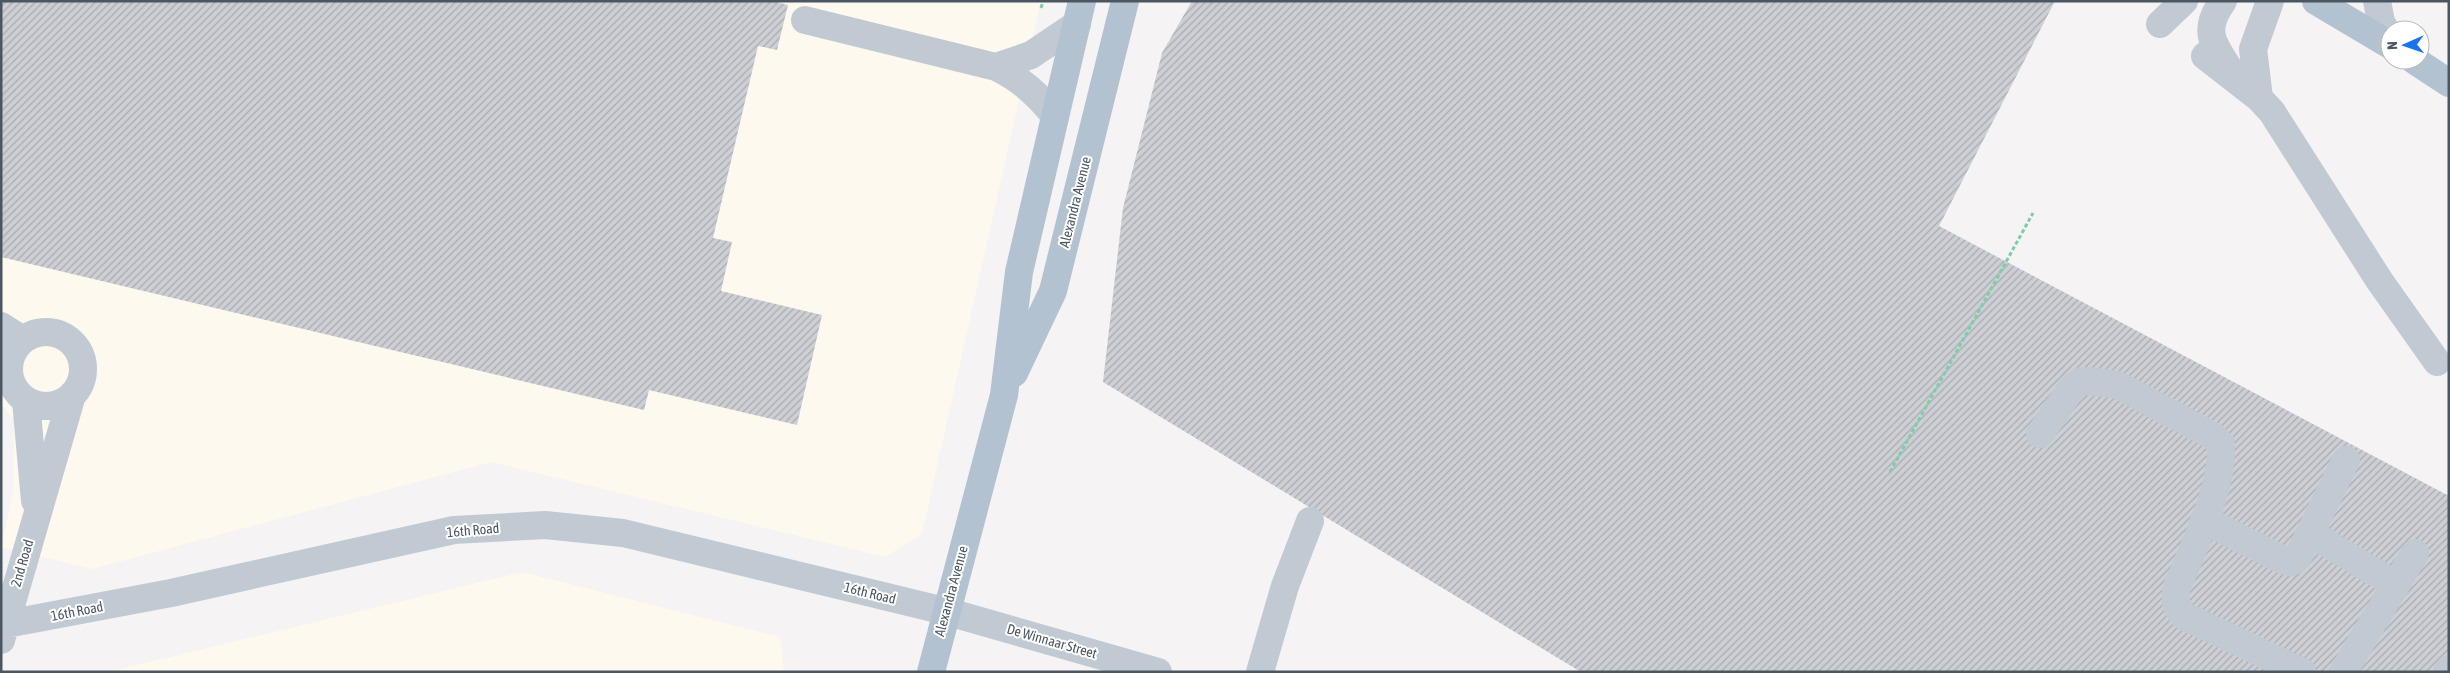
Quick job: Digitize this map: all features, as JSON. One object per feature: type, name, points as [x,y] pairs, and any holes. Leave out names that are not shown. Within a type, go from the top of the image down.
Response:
[{"type":"main road","name":"Alexandra Avenue","points":[[1004,395],[1053,292],[1125,1]]},
{"type":"main road","points":[[2316,1],[2380,39]]},
{"type":"main road","name":"Alexandra Avenue","points":[[931,672],[945,611],[1004,395],[1019,272],[1080,12]]},
{"type":"main road","points":[[2429,70],[2449,83]]},
{"type":"street","points":[[2160,24],[2184,1]]},
{"type":"street","points":[[2223,1],[2213,15],[2210,24],[2215,47],[2235,78]]},
{"type":"street","points":[[2259,98],[2253,48],[2270,1]]},
{"type":"street","points":[[2377,1],[2380,22]]},
{"type":"street","points":[[996,68],[1032,55],[1080,12]]},
{"type":"street","points":[[805,20],[996,68],[1027,85],[1055,116]]},
{"type":"street","points":[[2205,56],[2259,98],[2272,112],[2379,280],[2437,362]]},
{"type":"street","points":[[45,332],[56,334],[68,339],[76,348],[82,360],[83,373],[79,385],[72,395],[62,403],[49,406],[37,405],[12,384],[10,358],[12,333],[34,334],[45,332]]},
{"type":"street","points":[[2040,434],[2071,389],[2079,382],[2089,381],[2118,385],[2213,436],[2221,444],[2222,455],[2204,520],[2177,587],[2175,598],[2177,609],[2184,616],[2302,672]]},
{"type":"street","name":"2nd Road","points":[[12,384],[36,515]]},
{"type":"street","name":"2nd Road","points":[[2,630],[72,395]]},
{"type":"street","points":[[2204,520],[2283,560],[2291,562],[2298,557],[2346,460]]},
{"type":"street","points":[[1260,672],[1284,586],[1310,522]]},
{"type":"street","name":"16th Road","points":[[2,630],[454,530],[546,525],[623,533],[945,611]]},
{"type":"street","points":[[2310,533],[2396,585]]},
{"type":"street","points":[[2343,672],[2415,553]]},
{"type":"street","name":"De Winnaar Street","points":[[945,611],[1158,672]]},
{"type":"path","points":[[1890,472],[2033,213]]},
{"type":"shaded area","points":[[1,1],[1041,1],[922,534],[885,557],[491,462],[92,569],[1,547],[13,493],[14,419],[1,404]]},
{"type":"shaded area","points":[[522,572],[780,637],[784,672],[108,672]]},
{"type":"building","points":[[1,1],[772,1],[788,5],[777,50],[758,46],[713,238],[732,242],[721,291],[822,315],[797,425],[649,390],[644,410],[1,257]]},
{"type":"building","points":[[1192,1],[2055,1],[1939,226],[2449,496],[2449,672],[1581,672],[1103,382],[1123,208],[1162,53]]}]
